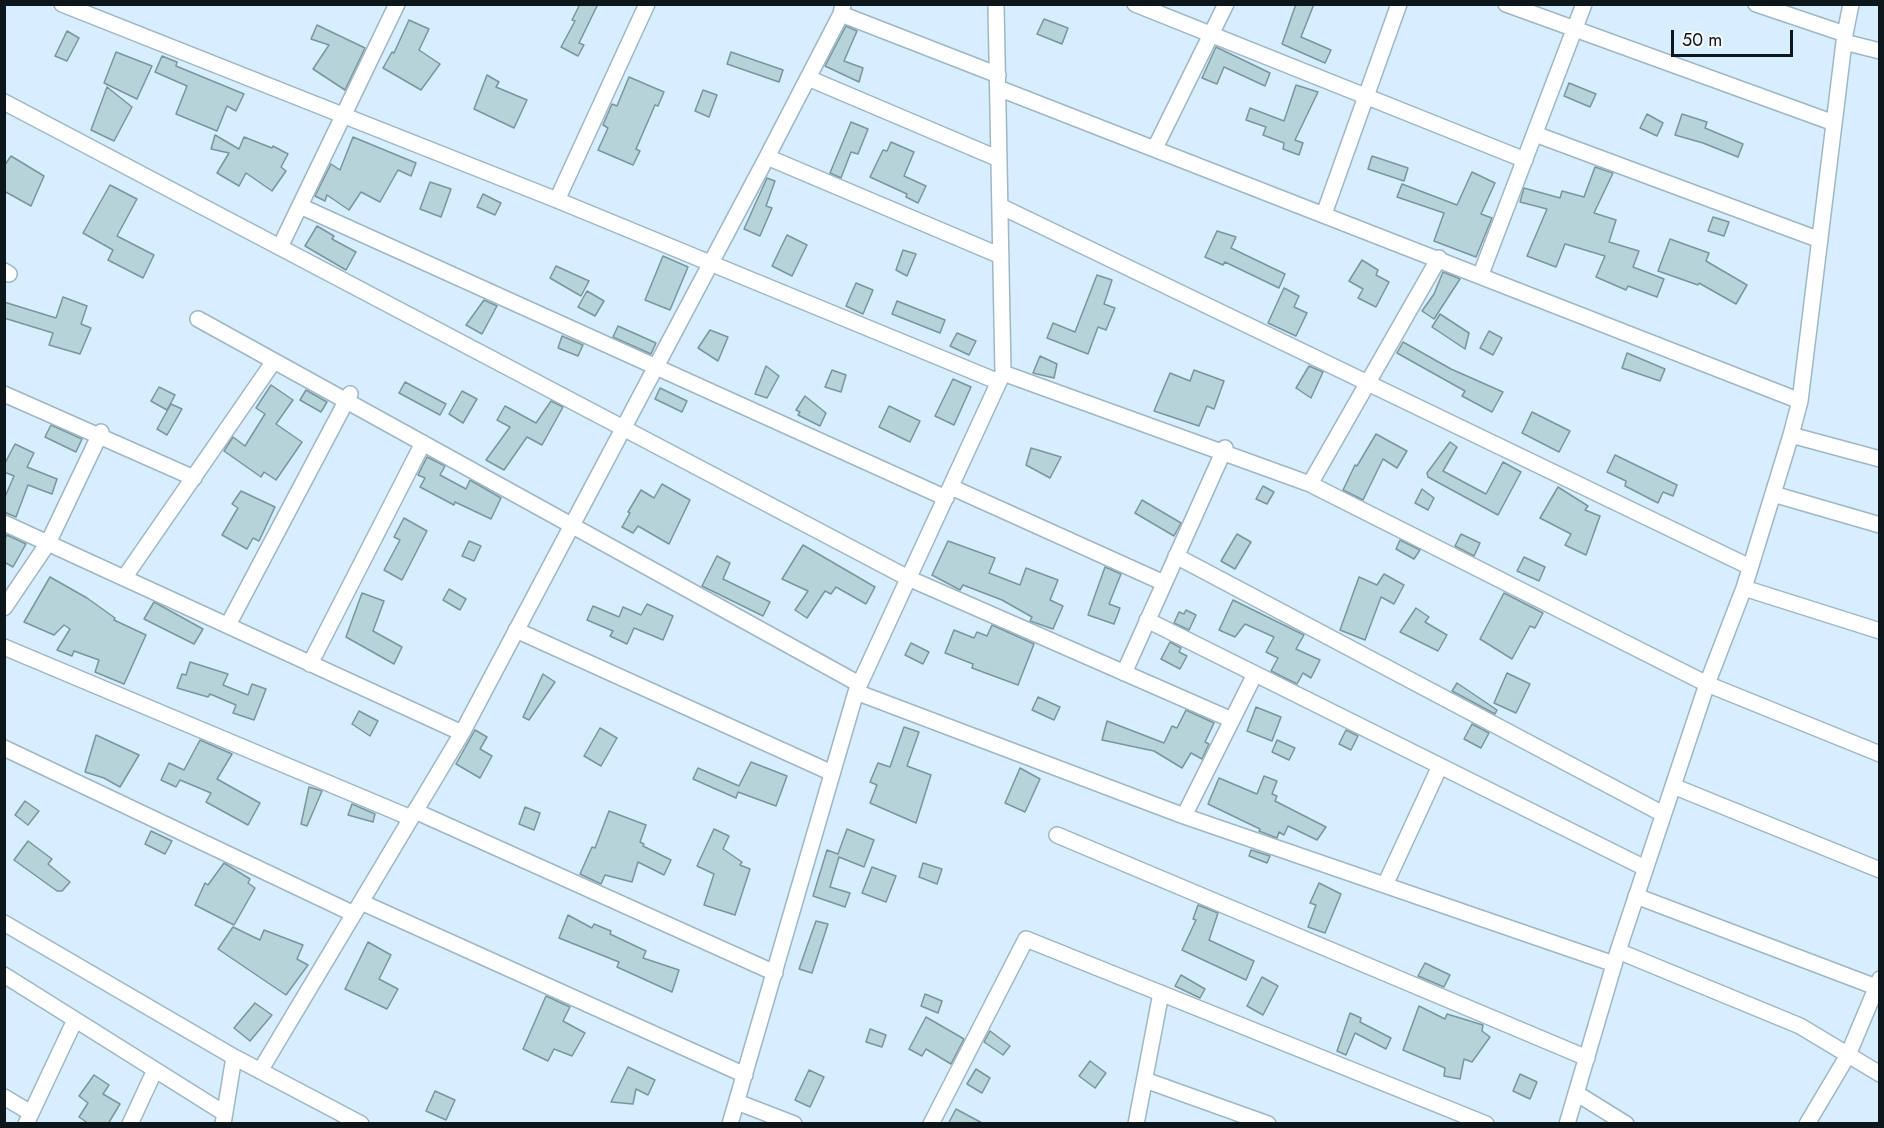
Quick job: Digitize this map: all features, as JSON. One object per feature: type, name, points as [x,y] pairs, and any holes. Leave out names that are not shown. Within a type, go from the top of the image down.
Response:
[{"type":"street","points":[[62,4],[1001,377],[1224,450],[1310,484],[1707,684],[1880,754]]},
{"type":"street","points":[[280,247],[398,4]]},
{"type":"street","points":[[557,200],[647,4]]},
{"type":"street","points":[[730,1124],[858,688],[1001,377],[996,4]]},
{"type":"street","points":[[1135,4],[1525,160]]},
{"type":"street","points":[[1155,148],[1226,4]]},
{"type":"street","points":[[1324,214],[1399,4]]},
{"type":"street","points":[[1506,4],[1834,123]]},
{"type":"street","points":[[1481,274],[1584,4]]},
{"type":"street","points":[[1756,4],[1880,51]]},
{"type":"street","points":[[1567,1124],[1616,957],[1707,684],[1744,588],[1800,401],[1844,38],[1851,4]]},
{"type":"street","points":[[260,1071],[462,733],[767,157],[842,9],[998,82],[1155,148],[1800,401]]},
{"type":"street","points":[[808,78],[999,159]]},
{"type":"street","points":[[4,102],[908,578],[1232,720]]},
{"type":"street","points":[[1535,134],[1820,240]]},
{"type":"street","points":[[767,157],[1001,256]]},
{"type":"street","points":[[300,206],[656,367],[1164,583]]},
{"type":"street","points":[[1000,206],[1750,567]]},
{"type":"street","points":[[1310,484],[1439,258]]},
{"type":"street","points":[[198,319],[274,361],[348,397],[423,443],[858,688],[1184,816],[1385,885],[1616,957],[1800,1026],[1880,1074]]},
{"type":"street","points":[[124,578],[274,361]]},
{"type":"street","points":[[4,394],[100,434],[194,478]]},
{"type":"street","points":[[228,626],[348,397]]},
{"type":"street","points":[[4,608],[48,543],[100,434]]},
{"type":"street","points":[[1791,435],[1880,459]]},
{"type":"street","points":[[310,664],[423,443]]},
{"type":"street","points":[[1124,673],[1224,450]]},
{"type":"street","points":[[1773,494],[1880,525]]},
{"type":"street","points":[[4,523],[462,733]]},
{"type":"street","points":[[1176,556],[1664,814]]},
{"type":"street","points":[[1744,588],[1880,631]]},
{"type":"street","points":[[1147,620],[1645,868]]},
{"type":"street","points":[[516,630],[832,773]]},
{"type":"street","points":[[4,647],[413,815],[775,973]]},
{"type":"street","points":[[1184,816],[1255,674]]},
{"type":"street","points":[[4,748],[358,908],[745,1075]]},
{"type":"street","points":[[1385,885],[1440,766]]},
{"type":"street","points":[[1673,786],[1880,870]]},
{"type":"street","points":[[1057,835],[1587,1058]]},
{"type":"street","points":[[1636,896],[1878,983],[1848,1055],[1807,1124]]},
{"type":"street","points":[[4,923],[234,1057],[361,1124]]},
{"type":"street","points":[[931,1124],[1026,939],[1486,1124]]},
{"type":"street","points":[[4,975],[154,1070],[223,1118],[234,1057]]},
{"type":"street","points":[[1136,1124],[1161,993]]},
{"type":"street","points":[[4,1097],[28,1118],[75,1020]]},
{"type":"street","points":[[130,1124],[154,1070]]},
{"type":"street","points":[[1145,1080],[1268,1124]]},
{"type":"street","points":[[1576,1094],[1626,1124]]},
{"type":"street","points":[[737,1102],[794,1124]]},
{"type":"building","points":[[580,4],[598,4],[579,43],[584,45],[578,56],[561,47],[575,21],[572,20]]},
{"type":"building","points":[[1296,4],[1314,4],[1301,37],[1331,50],[1325,63],[1282,44]]},
{"type":"building","points":[[1044,19],[1068,28],[1062,44],[1037,34]]},
{"type":"building","points":[[409,20],[429,29],[419,50],[440,64],[421,90],[383,68],[392,52],[394,53]]},
{"type":"building","points":[[317,25],[365,48],[345,90],[313,69],[329,45],[311,39]]},
{"type":"building","points":[[846,26],[857,31],[844,61],[863,68],[859,82],[825,66]]},
{"type":"building","points":[[67,31],[79,38],[67,61],[55,56]]},
{"type":"building","points":[[1216,47],[1270,73],[1265,86],[1224,67],[1217,84],[1202,78]]},
{"type":"building","points":[[116,52],[152,66],[137,99],[104,83]]},
{"type":"building","points":[[731,52],[783,70],[779,82],[727,64]]},
{"type":"building","points":[[162,56],[177,62],[176,66],[244,94],[236,111],[227,106],[217,131],[176,114],[187,86],[155,72]]},
{"type":"building","points":[[487,75],[499,82],[496,87],[527,100],[514,128],[474,109]]},
{"type":"building","points":[[629,77],[664,92],[658,106],[655,105],[636,149],[640,151],[633,165],[598,150],[608,128],[603,125],[612,104],[617,106]]},
{"type":"building","points":[[1569,83],[1596,94],[1590,107],[1564,96]]},
{"type":"building","points":[[1296,85],[1318,92],[1295,140],[1303,143],[1299,155],[1283,149],[1284,143],[1263,135],[1266,127],[1246,120],[1250,108],[1284,121]]},
{"type":"building","points":[[107,87],[132,107],[114,141],[91,130]]},
{"type":"building","points":[[703,90],[717,95],[709,117],[695,111]]},
{"type":"building","points":[[1647,114],[1663,123],[1657,136],[1640,128]]},
{"type":"building","points":[[1682,114],[1707,122],[1705,128],[1743,144],[1738,157],[1675,135]]},
{"type":"building","points":[[851,122],[868,129],[858,154],[851,152],[841,178],[830,173]]},
{"type":"building","points":[[215,135],[239,149],[244,137],[272,148],[273,146],[288,154],[281,167],[286,171],[272,191],[246,173],[239,186],[217,173],[229,153],[211,149]]},
{"type":"building","points":[[353,137],[416,163],[411,176],[398,170],[380,202],[361,192],[349,210],[327,195],[325,201],[315,196],[331,164],[340,170]]},
{"type":"building","points":[[891,142],[914,152],[904,176],[926,186],[918,203],[906,197],[907,194],[870,177],[883,150],[887,151]]},
{"type":"building","points":[[11,156],[44,176],[31,206],[4,191],[4,166]]},
{"type":"building","points":[[1372,156],[1408,168],[1404,181],[1368,169]]},
{"type":"building","points":[[1595,167],[1613,173],[1594,213],[1616,220],[1609,242],[1639,251],[1633,267],[1664,279],[1657,297],[1628,286],[1626,290],[1596,277],[1605,256],[1565,244],[1556,267],[1527,256],[1547,209],[1520,202],[1524,188],[1560,198],[1562,191],[1584,197]]},
{"type":"building","points":[[1472,172],[1495,183],[1481,214],[1492,218],[1476,257],[1434,241],[1444,213],[1397,197],[1402,184],[1457,205]]},
{"type":"building","points":[[767,178],[775,181],[766,206],[772,208],[760,236],[744,229]]},
{"type":"building","points":[[430,182],[451,189],[441,217],[420,209]]},
{"type":"building","points":[[110,185],[137,199],[117,236],[154,255],[143,278],[108,260],[113,250],[83,233]]},
{"type":"building","points":[[483,194],[501,203],[495,215],[477,207]]},
{"type":"building","points":[[1713,217],[1729,222],[1724,236],[1708,231]]},
{"type":"building","points":[[317,226],[334,236],[332,239],[356,252],[346,270],[305,246]]},
{"type":"building","points":[[1217,231],[1236,237],[1231,248],[1285,274],[1279,288],[1225,262],[1223,265],[1205,257]]},
{"type":"building","points":[[787,235],[807,245],[792,276],[772,266]]},
{"type":"building","points":[[1670,239],[1709,253],[1706,261],[1747,285],[1736,304],[1699,283],[1698,285],[1658,271]]},
{"type":"building","points":[[903,250],[916,254],[907,276],[896,270]]},
{"type":"building","points":[[663,256],[688,267],[670,310],[645,300]]},
{"type":"building","points":[[1362,260],[1378,270],[1376,275],[1389,282],[1376,307],[1358,298],[1363,289],[1349,281]]},
{"type":"building","points":[[556,266],[589,281],[581,296],[550,278]]},
{"type":"building","points":[[1443,272],[1460,279],[1434,319],[1422,311],[1434,294]]},
{"type":"building","points":[[1097,275],[1112,280],[1104,304],[1115,308],[1106,330],[1098,327],[1088,354],[1047,338],[1053,323],[1075,332]]},
{"type":"building","points":[[856,283],[873,290],[863,314],[846,306]]},
{"type":"building","points":[[1284,288],[1299,296],[1294,307],[1307,313],[1296,336],[1268,323]]},
{"type":"building","points":[[587,291],[604,301],[595,316],[578,307]]},
{"type":"building","points":[[63,297],[87,306],[81,324],[91,328],[80,354],[49,345],[53,333],[4,318],[4,302],[56,318]]},
{"type":"building","points":[[484,300],[497,306],[482,334],[466,325]]},
{"type":"building","points":[[897,301],[945,320],[940,333],[892,314]]},
{"type":"building","points":[[1440,314],[1469,333],[1465,349],[1432,327]]},
{"type":"building","points":[[618,326],[656,343],[651,354],[613,337]]},
{"type":"building","points":[[710,330],[728,337],[718,361],[698,348]]},
{"type":"building","points":[[1489,331],[1502,338],[1493,355],[1480,348]]},
{"type":"building","points":[[957,333],[976,341],[969,355],[950,346]]},
{"type":"building","points":[[562,336],[583,345],[578,356],[558,348]]},
{"type":"building","points":[[1403,342],[1451,369],[1503,392],[1492,412],[1462,396],[1465,391],[1397,353]]},
{"type":"building","points":[[1627,353],[1665,369],[1660,381],[1622,368]]},
{"type":"building","points":[[1040,356],[1057,364],[1054,378],[1033,373]]},
{"type":"building","points":[[766,366],[779,376],[767,398],[755,394]]},
{"type":"building","points":[[1309,366],[1323,372],[1311,398],[1296,388]]},
{"type":"building","points":[[832,370],[846,375],[841,392],[825,387]]},
{"type":"building","points":[[1194,370],[1224,381],[1214,409],[1207,406],[1199,426],[1154,411],[1170,373],[1190,381]]},
{"type":"building","points":[[953,379],[971,387],[954,425],[935,416]]},
{"type":"building","points":[[405,382],[446,404],[440,415],[399,393]]},
{"type":"building","points":[[271,385],[293,400],[276,424],[302,442],[276,480],[264,472],[261,477],[224,451],[233,437],[245,446],[265,414],[256,408]]},
{"type":"building","points":[[159,387],[175,395],[167,410],[151,401]]},
{"type":"building","points":[[660,388],[687,401],[682,412],[655,399]]},
{"type":"building","points":[[306,390],[327,402],[321,412],[300,400]]},
{"type":"building","points":[[462,391],[477,399],[463,423],[449,414]]},
{"type":"building","points":[[805,396],[826,413],[820,426],[798,415],[800,412],[796,410]]},
{"type":"building","points":[[551,401],[563,407],[542,445],[527,437],[504,470],[486,460],[510,427],[497,420],[505,406],[536,423]]},
{"type":"building","points":[[171,404],[182,409],[167,435],[157,429]]},
{"type":"building","points":[[889,406],[920,421],[910,442],[879,427]]},
{"type":"building","points":[[1532,412],[1570,431],[1559,452],[1522,433]]},
{"type":"building","points":[[51,425],[82,439],[76,452],[45,437]]},
{"type":"building","points":[[1376,434],[1407,451],[1397,468],[1383,459],[1363,500],[1343,490],[1355,465],[1357,466]]},
{"type":"building","points":[[1450,442],[1457,447],[1443,471],[1486,494],[1503,462],[1521,472],[1498,515],[1428,477],[1427,473]]},
{"type":"building","points":[[15,444],[34,453],[27,467],[57,479],[52,494],[28,485],[16,517],[4,512],[4,499],[14,476],[4,472],[4,465]]},
{"type":"building","points":[[1031,448],[1061,457],[1050,478],[1026,465]]},
{"type":"building","points":[[1615,455],[1677,485],[1673,496],[1663,492],[1658,503],[1625,486],[1626,481],[1607,472]]},
{"type":"building","points":[[427,457],[445,466],[440,475],[466,489],[470,480],[501,498],[491,519],[455,502],[454,505],[420,487],[425,478],[418,475]]},
{"type":"building","points":[[662,484],[690,500],[669,544],[638,526],[633,533],[622,527],[641,490],[654,498]]},
{"type":"building","points":[[1263,486],[1274,492],[1267,504],[1256,499]]},
{"type":"building","points":[[1558,487],[1588,506],[1585,510],[1600,516],[1586,555],[1565,545],[1571,534],[1540,518]]},
{"type":"building","points":[[1422,489],[1434,498],[1428,510],[1415,503]]},
{"type":"building","points":[[241,491],[275,507],[259,541],[253,538],[247,549],[222,535],[238,508],[232,504]]},
{"type":"building","points":[[1142,500],[1181,523],[1174,536],[1135,513]]},
{"type":"building","points":[[404,518],[427,531],[402,580],[384,570],[400,540],[394,537]]},
{"type":"building","points":[[1237,534],[1251,542],[1235,569],[1221,561]]},
{"type":"building","points":[[1461,534],[1480,543],[1474,556],[1455,546]]},
{"type":"building","points":[[7,535],[26,544],[13,567],[4,562],[4,540]]},
{"type":"building","points":[[1400,540],[1420,550],[1414,559],[1396,549]]},
{"type":"building","points":[[469,541],[481,546],[474,561],[462,556]]},
{"type":"building","points":[[948,541],[995,558],[989,573],[1020,585],[1026,568],[1058,580],[1050,600],[1063,606],[1053,629],[1030,621],[1032,617],[1002,600],[963,585],[960,590],[932,575]]},
{"type":"building","points":[[803,545],[875,587],[866,604],[836,587],[831,594],[825,591],[807,618],[795,610],[808,591],[782,579]]},
{"type":"building","points":[[717,556],[730,563],[723,579],[770,602],[763,616],[702,586]]},
{"type":"building","points":[[1524,557],[1545,567],[1539,581],[1517,571]]},
{"type":"building","points":[[1105,567],[1121,574],[1109,604],[1120,608],[1114,624],[1088,615]]},
{"type":"building","points":[[1384,574],[1404,585],[1394,604],[1381,597],[1365,640],[1340,630],[1359,577],[1377,585]]},
{"type":"building","points":[[50,577],[87,598],[115,618],[114,620],[146,635],[124,684],[95,672],[99,660],[74,651],[72,656],[57,650],[70,629],[64,625],[54,635],[24,622]]},
{"type":"building","points":[[449,589],[466,599],[460,610],[443,600]]},
{"type":"building","points":[[362,593],[384,601],[373,631],[402,647],[394,664],[346,637]]},
{"type":"building","points":[[1504,593],[1543,613],[1535,628],[1530,626],[1512,659],[1480,639]]},
{"type":"building","points":[[1233,600],[1304,635],[1296,649],[1320,660],[1311,678],[1303,673],[1297,684],[1271,671],[1278,658],[1266,652],[1274,637],[1245,624],[1235,637],[1219,630]]},
{"type":"building","points":[[154,602],[203,629],[194,644],[144,619]]},
{"type":"building","points":[[647,604],[673,616],[663,640],[634,628],[627,644],[610,636],[613,631],[587,620],[593,606],[619,617],[623,607],[641,615]]},
{"type":"building","points":[[1416,608],[1429,617],[1425,622],[1447,635],[1438,651],[1400,632]]},
{"type":"building","points":[[1186,610],[1196,615],[1189,630],[1174,623],[1179,612],[1184,614]]},
{"type":"building","points":[[992,625],[1034,644],[1018,685],[972,668],[973,664],[945,653],[954,630],[974,638],[977,632],[987,636]]},
{"type":"building","points":[[1170,642],[1181,648],[1179,652],[1187,656],[1180,669],[1161,659]]},
{"type":"building","points":[[911,643],[929,652],[923,664],[905,655]]},
{"type":"building","points":[[190,662],[228,674],[223,685],[248,695],[252,684],[266,689],[254,720],[233,713],[236,705],[210,694],[208,697],[177,688],[182,674],[186,675]]},
{"type":"building","points":[[1507,673],[1530,684],[1516,713],[1494,703]]},
{"type":"building","points":[[543,674],[555,682],[529,720],[523,717]]},
{"type":"building","points":[[1457,683],[1497,710],[1495,714],[1452,691]]},
{"type":"building","points":[[1038,697],[1060,707],[1054,720],[1032,710]]},
{"type":"building","points":[[1256,707],[1281,717],[1272,741],[1247,731]]},
{"type":"building","points":[[1186,710],[1214,723],[1205,742],[1209,744],[1202,759],[1191,753],[1182,768],[1154,751],[1102,740],[1107,721],[1164,743],[1172,726],[1177,728]]},
{"type":"building","points":[[359,711],[378,721],[370,736],[352,724]]},
{"type":"building","points":[[1472,724],[1489,733],[1481,748],[1464,739]]},
{"type":"building","points":[[904,727],[919,732],[907,766],[931,775],[916,823],[870,803],[877,785],[870,782],[878,763],[890,767]]},
{"type":"building","points":[[600,728],[617,738],[601,766],[584,756]]},
{"type":"building","points":[[475,730],[487,737],[480,749],[492,756],[480,778],[456,764]]},
{"type":"building","points":[[1346,730],[1358,736],[1351,750],[1339,744]]},
{"type":"building","points":[[96,735],[139,755],[120,787],[104,778],[85,772]]},
{"type":"building","points":[[200,740],[232,754],[217,779],[260,803],[248,825],[206,802],[211,793],[180,780],[176,787],[161,780],[169,763],[184,770]]},
{"type":"building","points":[[1277,740],[1295,748],[1289,760],[1272,752]]},
{"type":"building","points":[[751,762],[787,776],[776,806],[738,792],[736,798],[693,779],[698,768],[739,786]]},
{"type":"building","points":[[1020,768],[1040,779],[1025,812],[1005,803]]},
{"type":"building","points":[[1264,776],[1277,781],[1272,794],[1277,796],[1275,801],[1326,827],[1317,840],[1288,826],[1284,835],[1279,832],[1277,838],[1208,804],[1219,778],[1257,794]]},
{"type":"building","points":[[309,787],[322,791],[307,826],[301,824]]},
{"type":"building","points":[[25,801],[39,811],[28,825],[15,815]]},
{"type":"building","points":[[352,804],[375,814],[373,822],[348,815]]},
{"type":"building","points":[[525,807],[540,813],[534,830],[519,824]]},
{"type":"building","points":[[609,811],[646,825],[640,842],[644,844],[643,846],[671,860],[664,875],[638,862],[632,882],[605,875],[601,884],[580,874],[592,847],[595,848]]},
{"type":"building","points":[[714,829],[729,836],[723,849],[742,862],[740,865],[750,869],[735,915],[704,905],[714,874],[697,866]]},
{"type":"building","points":[[847,829],[874,840],[864,867],[839,857],[830,887],[850,893],[845,907],[813,896],[827,850],[838,854]]},
{"type":"building","points":[[151,831],[172,841],[165,854],[145,844]]},
{"type":"building","points":[[28,841],[52,859],[48,864],[70,882],[62,891],[57,891],[14,860]]},
{"type":"building","points":[[1251,850],[1270,856],[1267,863],[1249,856]]},
{"type":"building","points":[[224,863],[250,879],[248,883],[255,888],[234,925],[195,905],[205,883],[208,885]]},
{"type":"building","points":[[923,863],[942,869],[937,884],[919,877]]},
{"type":"building","points":[[872,867],[896,876],[886,902],[862,893]]},
{"type":"building","points":[[1319,883],[1341,894],[1325,933],[1308,927],[1316,905],[1310,903]]},
{"type":"building","points":[[1198,905],[1218,913],[1209,940],[1254,961],[1246,980],[1182,950],[1196,920],[1193,919]]},
{"type":"building","points":[[568,915],[592,928],[594,924],[611,931],[610,934],[646,951],[643,958],[679,970],[672,992],[617,967],[619,962],[559,938]]},
{"type":"building","points":[[816,921],[828,924],[812,973],[799,969]]},
{"type":"building","points":[[233,927],[260,940],[264,930],[303,945],[297,959],[308,965],[286,995],[218,949]]},
{"type":"building","points":[[368,942],[391,955],[379,979],[398,989],[387,1009],[345,989]]},
{"type":"building","points":[[1425,963],[1450,975],[1444,987],[1418,976]]},
{"type":"building","points":[[1181,975],[1205,989],[1200,998],[1175,986]]},
{"type":"building","points":[[1262,977],[1278,986],[1263,1015],[1247,1006]]},
{"type":"building","points":[[925,994],[942,1001],[938,1013],[921,1006]]},
{"type":"building","points":[[546,996],[570,1007],[563,1021],[585,1033],[572,1056],[554,1049],[548,1061],[523,1049]]},
{"type":"building","points":[[255,1003],[272,1015],[250,1041],[234,1028]]},
{"type":"building","points":[[1419,1006],[1445,1019],[1447,1014],[1483,1025],[1482,1031],[1490,1037],[1472,1062],[1464,1059],[1460,1079],[1444,1076],[1445,1068],[1403,1050]]},
{"type":"building","points":[[1350,1013],[1361,1018],[1360,1022],[1391,1038],[1386,1049],[1355,1033],[1346,1055],[1337,1051]]},
{"type":"building","points":[[926,1017],[964,1039],[951,1064],[926,1049],[922,1056],[909,1049]]},
{"type":"building","points":[[870,1029],[886,1035],[882,1047],[866,1042]]},
{"type":"building","points":[[990,1031],[1010,1046],[1003,1055],[984,1042]]},
{"type":"building","points":[[1090,1061],[1106,1073],[1095,1088],[1079,1076]]},
{"type":"building","points":[[628,1067],[655,1080],[648,1095],[636,1089],[633,1104],[611,1102]]},
{"type":"building","points":[[976,1069],[990,1078],[982,1093],[967,1084]]},
{"type":"building","points":[[809,1070],[824,1077],[810,1107],[795,1100]]},
{"type":"building","points":[[1520,1074],[1537,1082],[1530,1099],[1513,1091]]},
{"type":"building","points":[[94,1075],[109,1085],[103,1094],[120,1104],[108,1124],[89,1124],[79,1117],[88,1103],[79,1096]]},
{"type":"building","points":[[435,1091],[455,1100],[446,1120],[426,1111]]},
{"type":"building","points":[[956,1109],[984,1124],[948,1124]]}]
